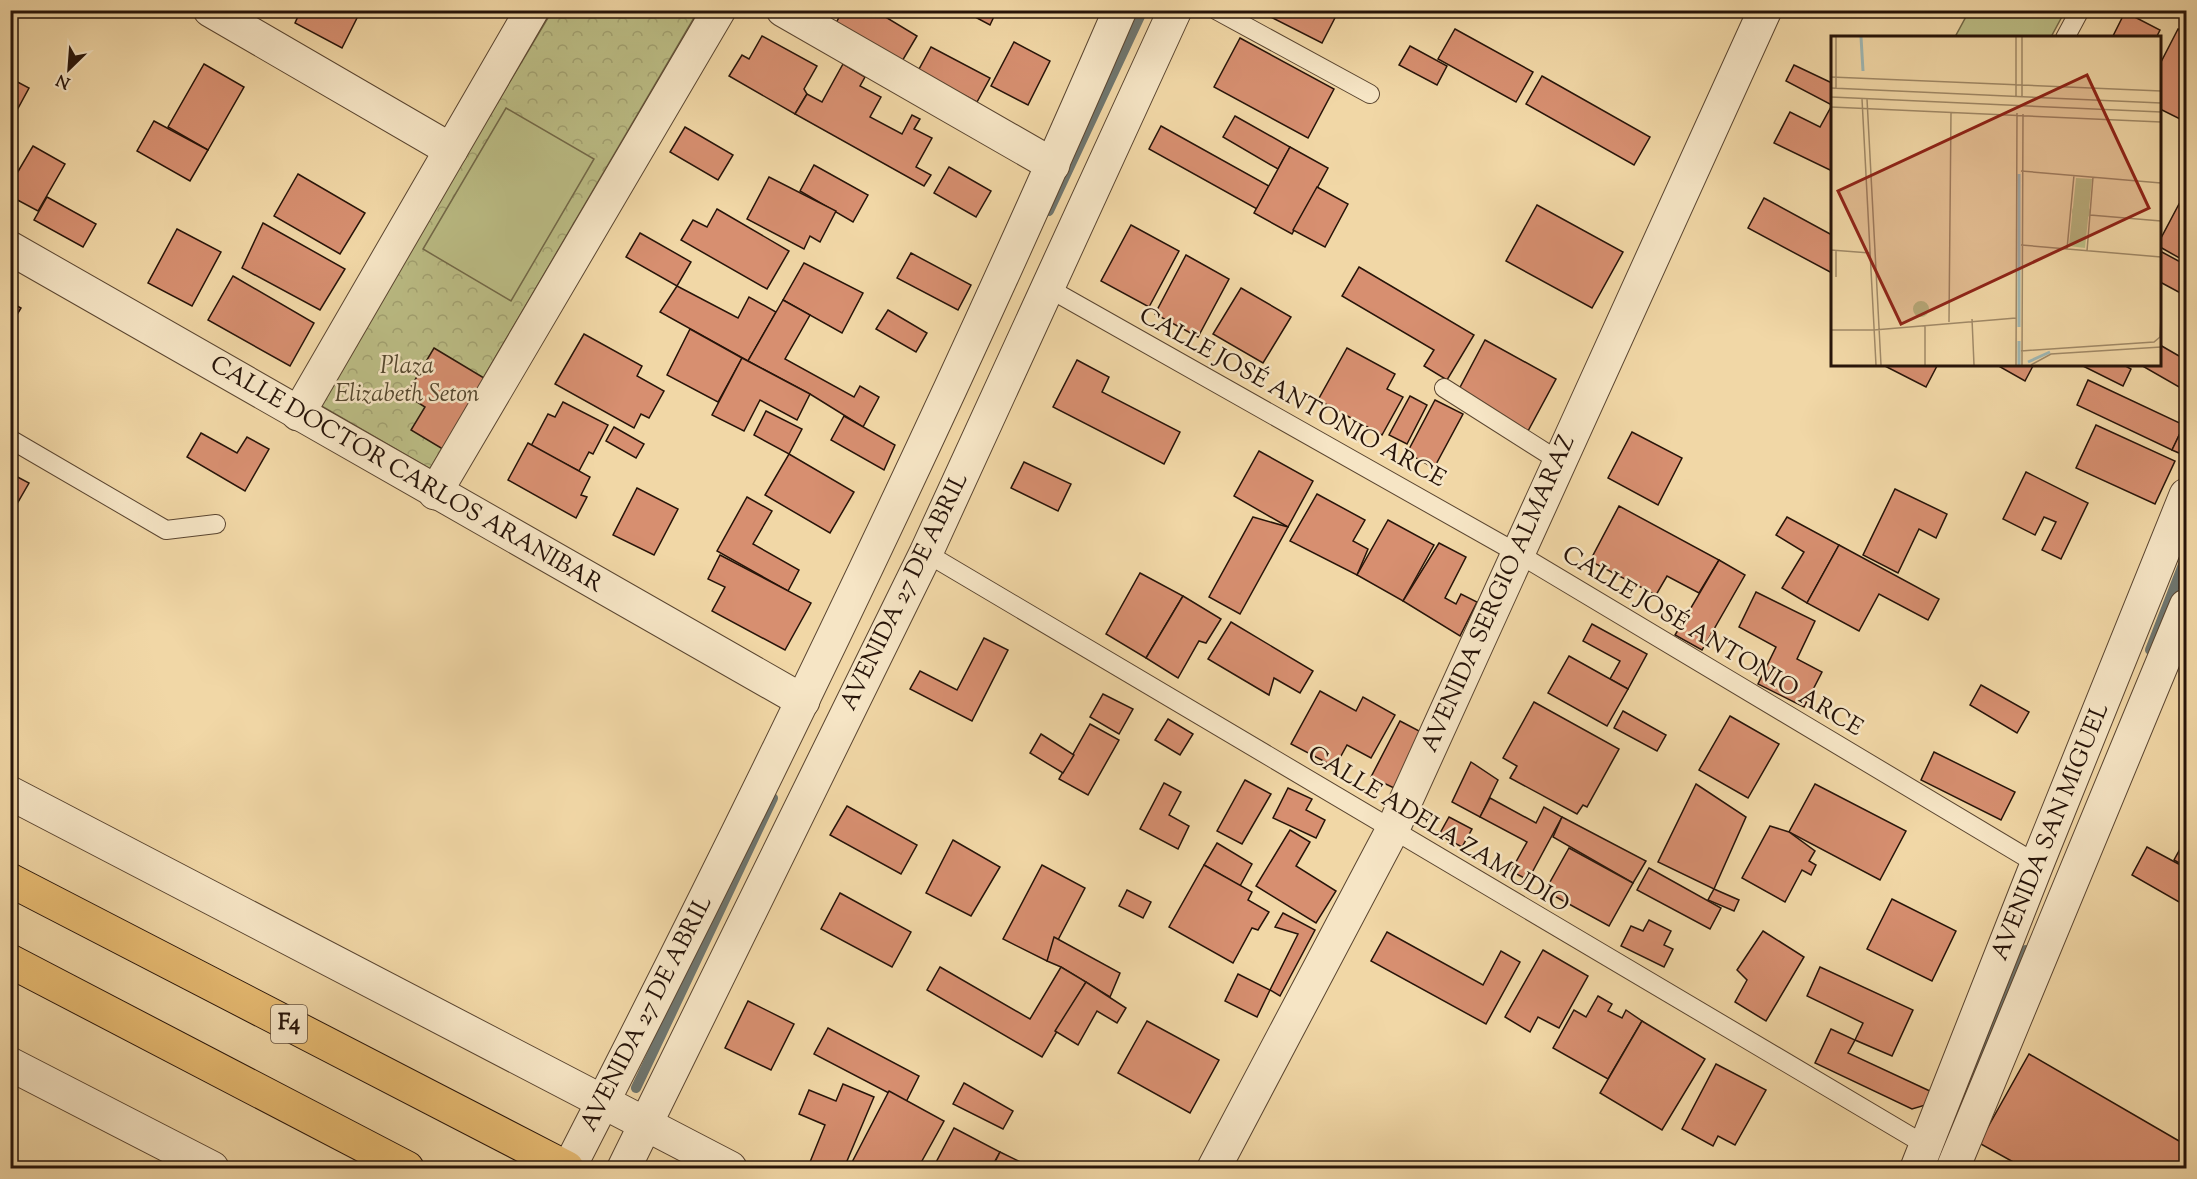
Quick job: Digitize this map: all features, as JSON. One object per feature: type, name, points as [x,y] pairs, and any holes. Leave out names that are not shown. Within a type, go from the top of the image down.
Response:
[{"type":"highway","name":"F4","points":[[10,880],[568,1168]]},
{"type":"highway","points":[[10,961],[407,1168]]},
{"type":"street","points":[[210,10],[451,150]]},
{"type":"street","points":[[298,414],[532,10]]},
{"type":"street","points":[[435,493],[719,10]]},
{"type":"street","points":[[783,10],[1053,165]]},
{"type":"street","name":"AVENIDA 27 DE ABRIL","points":[[568,1168],[803,701],[1053,165],[1120,10]]},
{"type":"street","name":"AVENIDA 27 DE ABRIL","points":[[624,1168],[926,553],[1175,10]]},
{"type":"street","name":"AVENIDA SERGIO ALMARAZ","points":[[1214,1168],[1392,831],[1452,704],[1558,461],[1765,10]]},
{"type":"street","name":"CALLE DOCTOR CARLOS ARANIBAR","points":[[10,248],[435,493],[803,701]]},
{"type":"street","name":"AVENIDA SAN MIGUEL","points":[[1922,1157],[2037,864],[2187,495]]},
{"type":"street","name":"AVENIDA SAN MIGUEL","points":[[1953,1168],[2185,616]]},
{"type":"street","points":[[10,793],[730,1168]]},
{"type":"street","points":[[10,1064],[212,1168]]},
{"type":"lane","points":[[1216,10],[1370,94]]},
{"type":"lane","points":[[2066,36],[2080,10]]},
{"type":"lane","name":"CALLE JOSÉ ANTONIO ARCE","points":[[1048,288],[1517,553],[2037,864]]},
{"type":"lane","points":[[1444,388],[1558,461]]},
{"type":"lane","points":[[10,439],[166,530],[216,524]]},
{"type":"lane","name":"CALLE ADELA ZAMUDIO","points":[[926,553],[1392,831],[1922,1157]]},
{"type":"green space","points":[[1969,10],[2065,11],[2052,36],[1956,36]]},
{"type":"green space","name":"Plaza Elizabeth Seton","points":[[552,11],[698,11],[430,469],[318,404]]},
{"type":"green space","points":[[506,108],[594,159],[511,301],[423,249]]},
{"type":"building","points":[[301,10],[361,10],[342,48],[295,23]]},
{"type":"building","points":[[843,10],[874,10],[917,36],[901,63],[835,25]]},
{"type":"building","points":[[962,10],[997,10],[990,25]]},
{"type":"building","points":[[1257,10],[1339,10],[1322,43]]},
{"type":"building","points":[[2125,12],[2160,30],[2157,36],[2113,36]]},
{"type":"building","points":[[1455,29],[1533,72],[1516,102],[1438,59]]},
{"type":"building","points":[[2178,29],[2186,34],[2186,116],[2184,121],[2161,110],[2161,62]]},
{"type":"building","points":[[762,36],[817,66],[804,89],[807,94],[795,114],[729,76],[742,55],[749,59]]},
{"type":"building","points":[[1240,38],[1334,89],[1308,138],[1214,87]]},
{"type":"building","points":[[1014,42],[1050,61],[1028,105],[991,86]]},
{"type":"building","points":[[1410,46],[1447,66],[1437,85],[1399,65]]},
{"type":"building","points":[[931,47],[990,78],[977,102],[918,71]]},
{"type":"building","points":[[204,64],[244,87],[208,150],[168,127]]},
{"type":"building","points":[[843,64],[865,77],[860,86],[881,97],[870,117],[902,134],[912,115],[920,119],[914,129],[932,138],[916,167],[931,175],[924,186],[795,114],[807,94],[822,102]]},
{"type":"building","points":[[1794,65],[1831,83],[1831,104],[1786,81]]},
{"type":"building","points":[[1542,76],[1650,137],[1634,165],[1526,104]]},
{"type":"building","points":[[10,78],[29,88],[16,112],[10,109]]},
{"type":"building","points":[[1831,107],[1830,170],[1774,143],[1790,112],[1820,127]]},
{"type":"building","points":[[1235,116],[1290,147],[1278,169],[1223,137]]},
{"type":"building","points":[[154,121],[208,150],[190,181],[137,151]]},
{"type":"building","points":[[1161,126],[1269,186],[1257,209],[1149,149]]},
{"type":"building","points":[[685,127],[733,155],[718,180],[670,152]]},
{"type":"building","points":[[33,146],[65,164],[38,211],[10,196],[10,185]]},
{"type":"building","points":[[1290,147],[1328,168],[1292,234],[1254,213]]},
{"type":"building","points":[[814,165],[868,195],[853,222],[800,191]]},
{"type":"building","points":[[949,167],[991,191],[976,217],[934,193]]},
{"type":"building","points":[[298,174],[365,213],[340,254],[274,216]]},
{"type":"building","points":[[769,177],[836,211],[820,242],[810,236],[804,249],[747,219]]},
{"type":"building","points":[[1317,187],[1348,204],[1325,247],[1293,230]]},
{"type":"building","points":[[47,197],[96,224],[83,247],[34,220]]},
{"type":"building","points":[[1764,198],[1831,234],[1831,272],[1748,228]]},
{"type":"building","points":[[2179,204],[2186,208],[2186,253],[2183,260],[2161,248],[2161,238]]},
{"type":"building","points":[[1537,205],[1623,252],[1592,308],[1506,261]]},
{"type":"building","points":[[717,209],[789,251],[767,289],[681,240],[693,220],[707,227]]},
{"type":"building","points":[[263,223],[345,269],[320,310],[242,268]]},
{"type":"building","points":[[1131,225],[1179,251],[1149,307],[1101,281]]},
{"type":"building","points":[[177,229],[221,252],[192,306],[148,283]]},
{"type":"building","points":[[640,233],[691,262],[677,286],[626,257]]},
{"type":"building","points":[[2161,252],[2186,265],[2186,296],[2161,283]]},
{"type":"building","points":[[911,253],[971,285],[958,310],[897,278]]},
{"type":"building","points":[[1186,255],[1229,279],[1198,337],[1155,314]]},
{"type":"building","points":[[804,263],[863,293],[842,333],[783,300]]},
{"type":"building","points":[[1359,267],[1474,335],[1447,380],[1424,366],[1434,350],[1342,296]]},
{"type":"building","points":[[233,276],[314,323],[290,366],[208,320]]},
{"type":"building","points":[[677,286],[738,318],[749,297],[776,312],[748,361],[660,312]]},
{"type":"building","points":[[1241,288],[1291,317],[1263,363],[1213,334]]},
{"type":"building","points":[[783,300],[810,315],[785,359],[854,397],[860,386],[879,397],[863,427],[810,394],[748,361]]},
{"type":"building","points":[[10,302],[21,308],[10,326]]},
{"type":"building","points":[[888,310],[927,333],[916,352],[876,329]]},
{"type":"building","points":[[690,329],[742,358],[718,402],[667,375]]},
{"type":"building","points":[[584,334],[642,366],[637,376],[664,391],[649,418],[641,414],[634,428],[555,384]]},
{"type":"building","points":[[1485,340],[1556,379],[1528,431],[1457,393]]},
{"type":"building","points":[[2161,346],[2186,360],[2186,391],[2142,366],[2161,366]]},
{"type":"building","points":[[434,348],[494,384],[451,454],[411,430],[425,407],[406,395]]},
{"type":"building","points":[[1347,348],[1395,374],[1387,389],[1403,397],[1382,435],[1318,400]]},
{"type":"building","points":[[742,358],[810,394],[797,420],[760,400],[744,431],[712,415]]},
{"type":"building","points":[[1077,360],[1109,377],[1102,392],[1180,432],[1164,464],[1053,407]]},
{"type":"building","points":[[1885,366],[1937,366],[1926,387]]},
{"type":"building","points":[[1999,366],[2033,366],[2025,381]]},
{"type":"building","points":[[2083,366],[2126,366],[2131,369],[2123,386]]},
{"type":"building","points":[[2088,380],[2184,425],[2172,450],[2077,405]]},
{"type":"building","points":[[1410,396],[1427,405],[1407,444],[1389,435]]},
{"type":"building","points":[[1435,400],[1463,414],[1434,468],[1407,453]]},
{"type":"building","points":[[563,402],[608,425],[593,454],[589,452],[579,471],[531,446],[548,414],[555,417]]},
{"type":"building","points":[[766,411],[802,429],[789,454],[754,435]]},
{"type":"building","points":[[844,416],[895,445],[884,470],[831,440]]},
{"type":"building","points":[[2096,425],[2175,461],[2155,504],[2076,468]]},
{"type":"building","points":[[2184,425],[2186,426],[2186,456],[2172,450]]},
{"type":"building","points":[[614,427],[644,444],[636,458],[606,441]]},
{"type":"building","points":[[1632,432],[1682,458],[1658,505],[1608,478]]},
{"type":"building","points":[[201,433],[237,453],[247,437],[269,449],[245,491],[187,457]]},
{"type":"building","points":[[528,443],[590,477],[581,495],[587,497],[576,518],[508,480]]},
{"type":"building","points":[[1259,451],[1313,481],[1288,527],[1234,496]]},
{"type":"building","points":[[789,454],[854,492],[830,533],[765,495]]},
{"type":"building","points":[[1024,462],[1071,484],[1058,511],[1011,488]]},
{"type":"building","points":[[2026,472],[2088,503],[2061,559],[2042,550],[2056,522],[2044,517],[2035,535],[2003,519]]},
{"type":"building","points":[[10,473],[29,483],[10,516]]},
{"type":"building","points":[[637,488],[678,509],[654,555],[613,535]]},
{"type":"building","points":[[1895,489],[1947,514],[1936,538],[1919,529],[1898,573],[1863,555]]},
{"type":"building","points":[[1317,494],[1365,520],[1353,541],[1368,549],[1357,575],[1290,541]]},
{"type":"building","points":[[747,497],[772,511],[753,544],[799,570],[788,591],[717,551]]},
{"type":"building","points":[[1619,506],[1719,560],[1699,593],[1667,576],[1656,595],[1590,561]]},
{"type":"building","points":[[1253,517],[1288,527],[1240,614],[1209,597]]},
{"type":"building","points":[[1787,517],[1839,545],[1807,603],[1782,588],[1804,552],[1776,535]]},
{"type":"building","points":[[1388,520],[1434,545],[1403,601],[1357,575]]},
{"type":"building","points":[[1439,543],[1466,557],[1445,598],[1456,604],[1461,594],[1477,602],[1460,636],[1403,601]]},
{"type":"building","points":[[1839,545],[1939,599],[1928,620],[1879,594],[1859,631],[1807,603]]},
{"type":"building","points":[[720,555],[811,603],[785,650],[712,611],[725,587],[708,579]]},
{"type":"building","points":[[1719,560],[1745,575],[1702,650],[1675,635]]},
{"type":"building","points":[[1140,573],[1183,596],[1146,658],[1106,634]]},
{"type":"building","points":[[1756,592],[1815,621],[1797,659],[1822,672],[1804,707],[1758,684],[1776,647],[1739,627]]},
{"type":"building","points":[[1183,596],[1221,619],[1206,643],[1199,641],[1178,678],[1146,658]]},
{"type":"building","points":[[1231,622],[1313,671],[1300,693],[1274,678],[1269,695],[1208,659]]},
{"type":"building","points":[[1592,624],[1647,654],[1628,689],[1610,679],[1620,661],[1583,641]]},
{"type":"building","points":[[984,638],[1008,650],[972,721],[910,689],[920,671],[957,690]]},
{"type":"building","points":[[1569,656],[1628,689],[1607,726],[1548,693]]},
{"type":"building","points":[[1981,685],[2029,712],[2017,733],[1970,705]]},
{"type":"building","points":[[1320,691],[1356,711],[1363,697],[1395,715],[1371,758],[1347,745],[1335,767],[1291,744]]},
{"type":"building","points":[[1103,694],[1133,709],[1119,734],[1090,717]]},
{"type":"building","points":[[1534,702],[1619,749],[1587,807],[1583,805],[1577,814],[1510,778],[1517,766],[1503,758]]},
{"type":"building","points":[[1623,711],[1666,735],[1657,751],[1614,728]]},
{"type":"building","points":[[1730,716],[1779,744],[1748,798],[1699,770]]},
{"type":"building","points":[[1168,719],[1193,734],[1180,755],[1155,740]]},
{"type":"building","points":[[1400,721],[1423,733],[1394,788],[1371,777]]},
{"type":"building","points":[[1090,724],[1119,740],[1088,795],[1059,779]]},
{"type":"building","points":[[1041,734],[1074,755],[1063,773],[1030,753]]},
{"type":"building","points":[[1934,752],[2015,792],[2001,820],[1921,780]]},
{"type":"building","points":[[1471,762],[1498,780],[1480,817],[1452,802]]},
{"type":"building","points":[[1245,780],[1271,794],[1242,844],[1217,831]]},
{"type":"building","points":[[1164,783],[1181,792],[1169,815],[1189,826],[1178,849],[1140,829]]},
{"type":"building","points":[[1696,784],[1746,817],[1714,889],[1658,862]]},
{"type":"building","points":[[1815,784],[1906,831],[1880,880],[1789,832]]},
{"type":"building","points":[[1288,788],[1312,799],[1306,810],[1325,820],[1316,838],[1273,818]]},
{"type":"building","points":[[1490,798],[1536,823],[1544,807],[1562,817],[1528,880],[1511,871],[1527,842],[1480,817]]},
{"type":"building","points":[[847,806],[917,845],[901,874],[830,835]]},
{"type":"building","points":[[1449,817],[1472,829],[1462,847],[1439,835]]},
{"type":"building","points":[[1562,817],[1646,861],[1633,883],[1553,837]]},
{"type":"building","points":[[1770,826],[1789,832],[1815,851],[1809,861],[1816,865],[1811,875],[1802,870],[1785,902],[1742,878]]},
{"type":"building","points":[[1290,830],[1310,842],[1296,866],[1336,891],[1316,923],[1256,886]]},
{"type":"building","points":[[2186,838],[2186,867],[2174,860]]},
{"type":"building","points":[[953,840],[1000,867],[971,916],[926,893]]},
{"type":"building","points":[[1217,843],[1252,864],[1240,886],[1204,865]]},
{"type":"building","points":[[2147,847],[2186,868],[2186,906],[2132,875]]},
{"type":"building","points":[[1569,848],[1633,883],[1609,926],[1545,891]]},
{"type":"building","points":[[1042,865],[1085,888],[1047,961],[1003,939]]},
{"type":"building","points":[[1204,865],[1252,892],[1248,900],[1269,912],[1258,930],[1252,928],[1233,963],[1169,927]]},
{"type":"building","points":[[1649,868],[1721,908],[1710,929],[1637,890]]},
{"type":"building","points":[[1714,889],[1739,900],[1734,911],[1708,900]]},
{"type":"building","points":[[1127,890],[1151,902],[1143,918],[1119,906]]},
{"type":"building","points":[[840,893],[911,932],[892,967],[821,929]]},
{"type":"building","points":[[1892,899],[1956,931],[1932,981],[1867,949]]},
{"type":"building","points":[[1283,913],[1315,930],[1280,996],[1270,990],[1298,934],[1275,927]]},
{"type":"building","points":[[1649,920],[1671,931],[1664,945],[1673,949],[1664,967],[1621,946],[1631,926],[1643,931]]},
{"type":"building","points":[[1763,931],[1804,957],[1766,1021],[1735,1002],[1747,980],[1737,970]]},
{"type":"building","points":[[1387,932],[1483,985],[1501,951],[1520,962],[1486,1024],[1371,961]]},
{"type":"building","points":[[1054,937],[1120,973],[1110,997],[1047,961]]},
{"type":"building","points":[[1543,950],[1588,976],[1559,1028],[1538,1017],[1530,1032],[1505,1017]]},
{"type":"building","points":[[940,967],[1030,1019],[1061,967],[1086,982],[1042,1057],[927,990]]},
{"type":"building","points":[[1820,967],[1913,1010],[1892,1056],[1855,1040],[1863,1023],[1807,996]]},
{"type":"building","points":[[1238,974],[1270,990],[1257,1017],[1225,1001]]},
{"type":"building","points":[[1086,982],[1126,1008],[1117,1023],[1097,1011],[1078,1045],[1055,1031]]},
{"type":"building","points":[[1598,996],[1612,1004],[1608,1011],[1622,1018],[1626,1010],[1642,1021],[1608,1079],[1553,1048],[1574,1010],[1586,1017]]},
{"type":"building","points":[[748,1001],[794,1024],[771,1070],[725,1048]]},
{"type":"building","points":[[1147,1021],[1219,1060],[1190,1113],[1118,1073]]},
{"type":"building","points":[[1642,1021],[1705,1059],[1662,1130],[1600,1093]]},
{"type":"building","points":[[828,1028],[919,1076],[906,1102],[814,1054]]},
{"type":"building","points":[[1831,1029],[1855,1040],[1848,1053],[1932,1092],[1929,1104],[1912,1109],[1815,1063]]},
{"type":"building","points":[[2029,1054],[2186,1145],[2186,1168],[2024,1168],[1979,1143]]},
{"type":"building","points":[[1716,1064],[1766,1090],[1735,1145],[1718,1136],[1713,1146],[1682,1129]]},
{"type":"building","points":[[964,1083],[1013,1111],[1003,1129],[953,1104]]},
{"type":"building","points":[[843,1084],[874,1097],[844,1168],[826,1168],[810,1162],[825,1125],[799,1114],[809,1090],[836,1101]]},
{"type":"building","points":[[889,1091],[944,1121],[918,1168],[849,1168]]},
{"type":"building","points":[[954,1128],[1000,1152],[991,1168],[933,1168]]},
{"type":"building","points":[[1000,1152],[1033,1168],[992,1168]]},
{"type":"waterway","points":[[1049,211],[1143,10]]},
{"type":"waterway","points":[[2150,650],[2186,557]]},
{"type":"waterway","points":[[636,1088],[773,798]]},
{"type":"waterway","points":[[1935,1165],[2026,950]]}]
